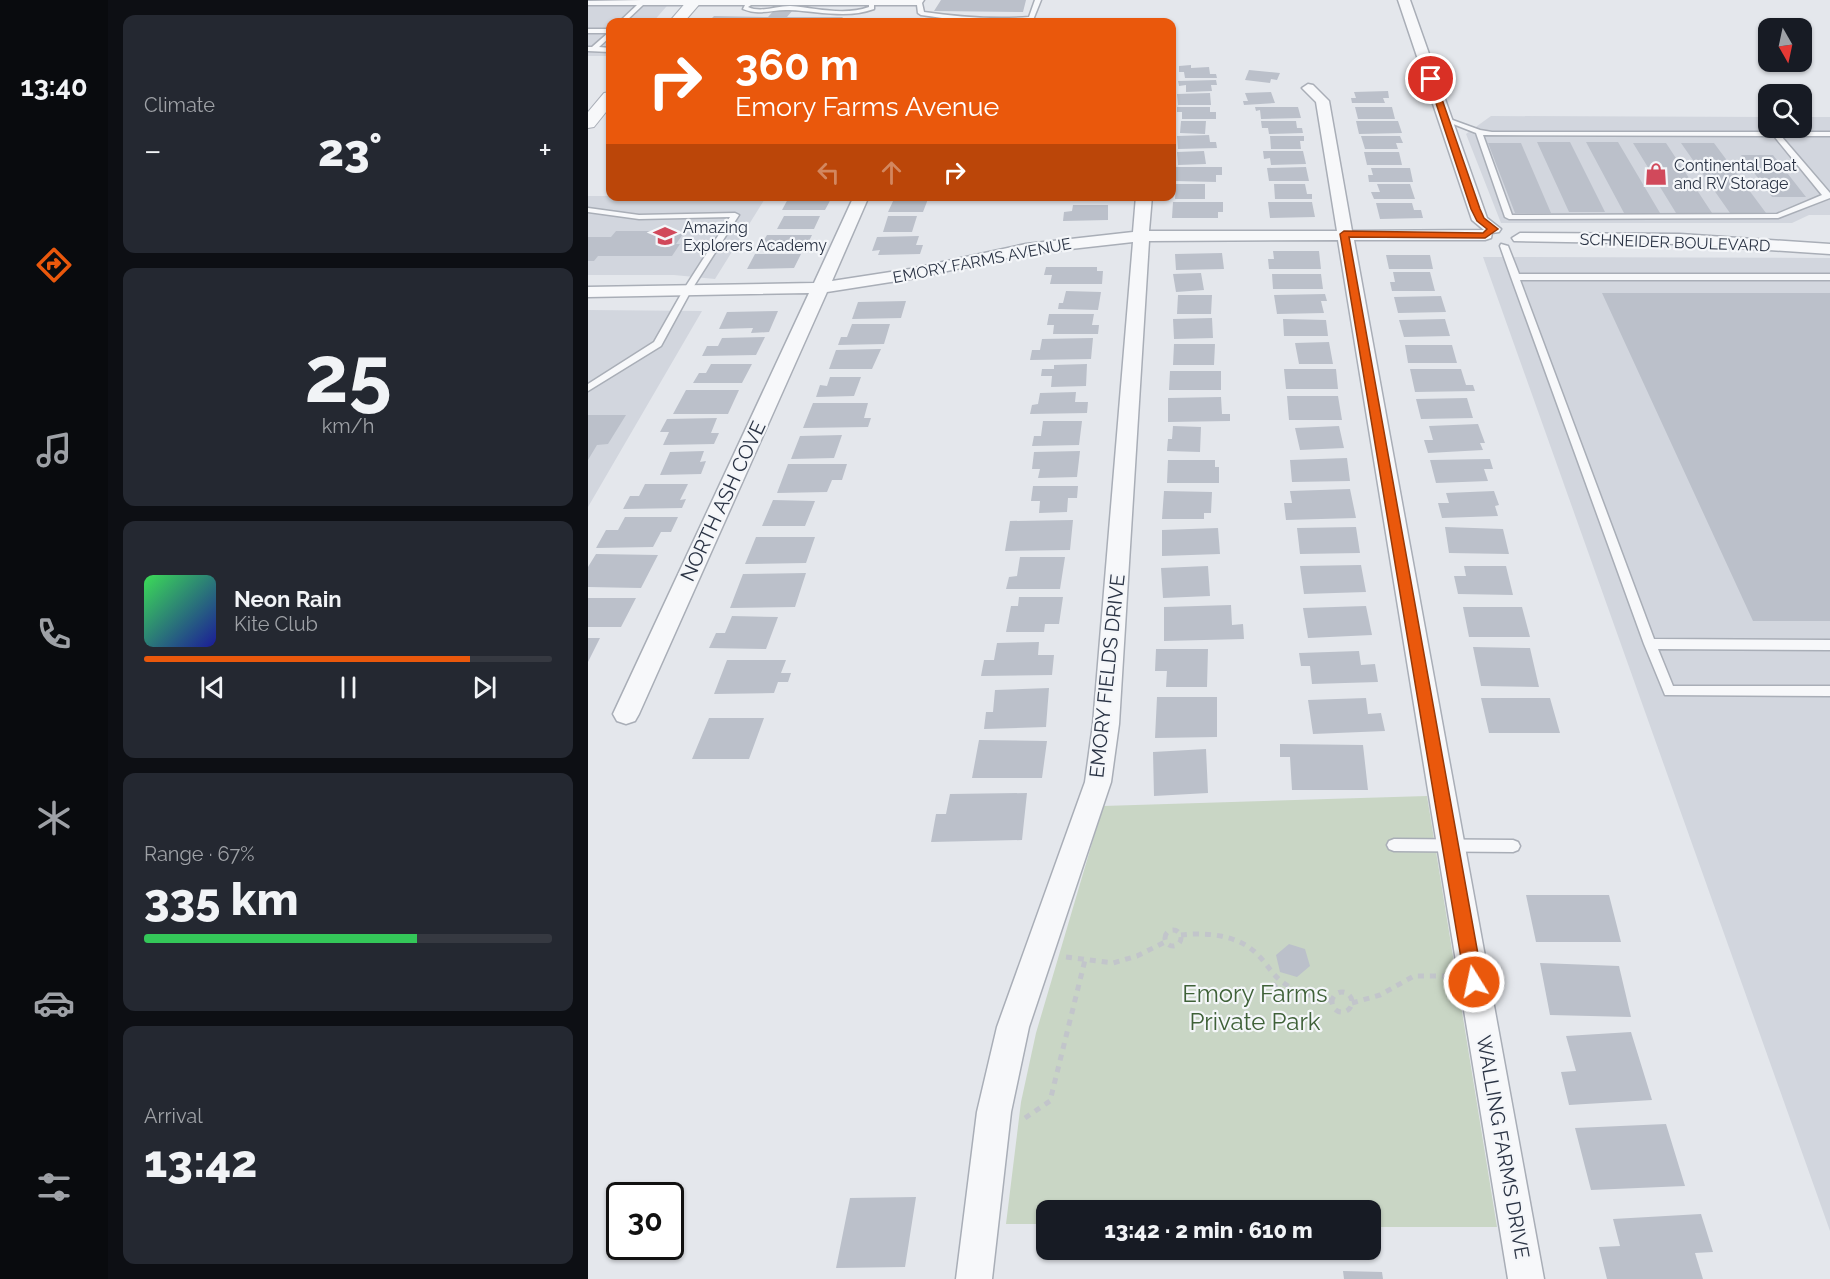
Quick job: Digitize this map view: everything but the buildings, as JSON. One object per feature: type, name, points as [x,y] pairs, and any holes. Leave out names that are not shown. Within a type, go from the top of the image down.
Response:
[{"type":"street","points":[[1404,0],[1480,220],[1489,232],[1488,241],[1504,246],[1518,243],[1520,238],[1510,230],[1489,232]]},
{"type":"street","points":[[680,18],[695,1]]},
{"type":"street","name":"WALLING FARMS DRIVE","points":[[1308,87],[1322,101],[1526,1279]]},
{"type":"street","points":[[588,123],[606,102]]},
{"type":"street","name":"NORTH ASH COVE","points":[[626,714],[860,201]]},
{"type":"street","name":"EMORY FIELDS DRIVE","points":[[974,1279],[994,1112],[1013,1027],[1098,782],[1106,724],[1144,201]]},
{"type":"street","name":"EMORY FARMS AVENUE","points":[[588,292],[821,288],[910,274],[1026,249],[1142,236],[1489,232]]},
{"type":"street","name":"SCHNEIDER BOULEVARD","points":[[1520,238],[1680,239],[1830,249]]},
{"type":"lane","points":[[1031,18],[1038,0]]},
{"type":"lane","points":[[588,3],[644,1],[920,2],[921,13],[945,18]]},
{"type":"lane","points":[[626,18],[644,1]]},
{"type":"lane","points":[[750,2],[745,8],[754,12],[789,8],[867,14],[872,8],[871,3]]},
{"type":"lane","points":[[588,10],[636,9]]},
{"type":"lane","points":[[588,31],[606,32]]},
{"type":"lane","points":[[591,49],[606,36]]},
{"type":"lane","points":[[591,49],[606,50]]},
{"type":"lane","points":[[1445,119],[1479,132],[1492,134],[1758,134]]},
{"type":"lane","points":[[1479,132],[1509,217],[1778,216],[1828,195],[1779,138]]},
{"type":"lane","points":[[1812,134],[1830,134]]},
{"type":"lane","points":[[588,210],[639,217],[735,215],[688,289],[658,344],[588,388]]},
{"type":"lane","points":[[1504,246],[1669,692],[1830,691]]},
{"type":"lane","points":[[1515,277],[1830,277]]},
{"type":"lane","points":[[1650,644],[1830,645]]},
{"type":"lane","points":[[1394,845],[1513,846]]},
{"type":"path","points":[[1165,942],[1164,937],[1170,930],[1175,930],[1181,936]]},
{"type":"path","points":[[1181,936],[1195,933],[1222,935],[1256,953],[1280,981],[1301,994],[1333,1001]]},
{"type":"path","points":[[1066,957],[1113,963],[1137,956],[1165,942],[1175,946],[1181,941],[1181,936]]},
{"type":"path","points":[[1025,1118],[1050,1101],[1085,960]]},
{"type":"path","points":[[1352,1003],[1380,995],[1414,976],[1453,977]]},
{"type":"path","points":[[1263,996],[1280,981]]},
{"type":"path","points":[[1344,993],[1350,996],[1352,1003],[1349,1011],[1342,1012],[1337,1010],[1333,1001],[1335,995],[1344,993]]},
{"type":"shaded area","points":[[588,0],[672,0],[656,18],[606,18],[606,56],[588,56]]},
{"type":"shaded area","name":"Continental Boat and RV Storage","points":[[1491,116],[1758,117],[1758,138],[1812,138],[1812,117],[1830,117],[1830,215],[1809,215],[1792,223],[1501,223],[1466,134]]},
{"type":"shaded area","name":"Amazing Explorers Academy","points":[[588,196],[606,196],[606,201],[764,201],[715,279],[674,275],[588,275]]},
{"type":"shaded area","points":[[1483,257],[1830,258],[1830,1231]]},
{"type":"shaded area","points":[[588,310],[702,311],[588,507]]},
{"type":"green space","name":"Emory Farms Private Park","points":[[1427,796],[1497,1227],[1381,1227],[1381,1200],[1036,1200],[1036,1224],[1006,1224],[1021,1102],[1036,1033],[1103,806]]},
{"type":"place","name":"Continental Boat and RV Storage","points":[[1656,174]]},
{"type":"place","name":"Amazing Explorers Academy","points":[[665,236]]},
{"type":"route","points":[[1431,79],[1480,220],[1493,229],[1489,230],[1485,236],[1344,234],[1474,982]]}]
